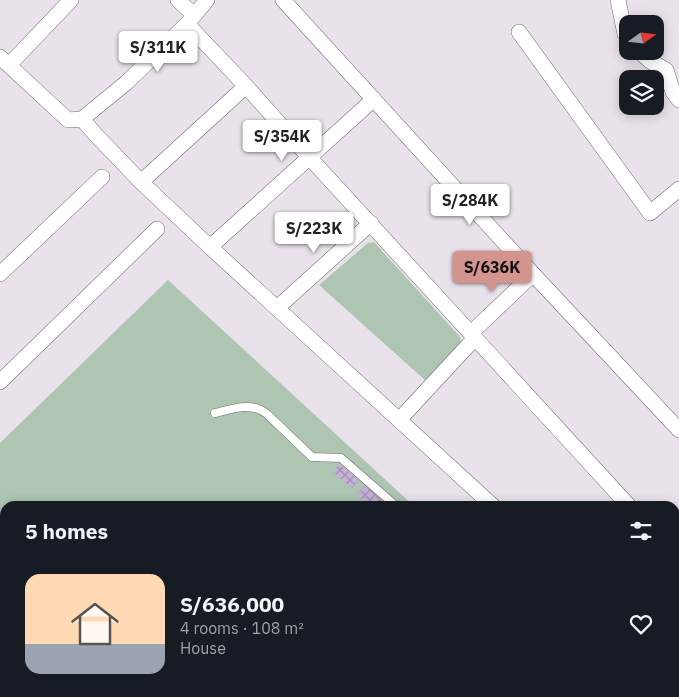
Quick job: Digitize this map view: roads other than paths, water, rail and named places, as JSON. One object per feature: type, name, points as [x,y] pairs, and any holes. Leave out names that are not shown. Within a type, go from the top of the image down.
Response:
[{"type":"street","points":[[71,0],[4,61],[68,120],[82,119],[126,83],[190,20],[207,0]]},
{"type":"street","points":[[178,0],[190,20],[309,157],[624,501]]},
{"type":"street","points":[[283,0],[533,274],[679,430]]},
{"type":"street","points":[[618,0],[621,15]]},
{"type":"street","points":[[519,32],[650,213],[679,189]]},
{"type":"street","points":[[649,60],[672,67],[673,92],[679,100]]},
{"type":"street","points":[[141,182],[246,86]]},
{"type":"street","points":[[210,247],[374,99]]},
{"type":"street","points":[[82,119],[141,182],[210,247],[488,501]]},
{"type":"street","points":[[0,274],[102,177]]},
{"type":"street","points":[[277,308],[371,223]]},
{"type":"street","points":[[0,382],[157,229]]},
{"type":"street","points":[[399,420],[473,336],[533,274]]},
{"type":"lane","points":[[214,412],[247,406],[258,408],[267,414],[312,457],[341,458],[390,501]]}]
